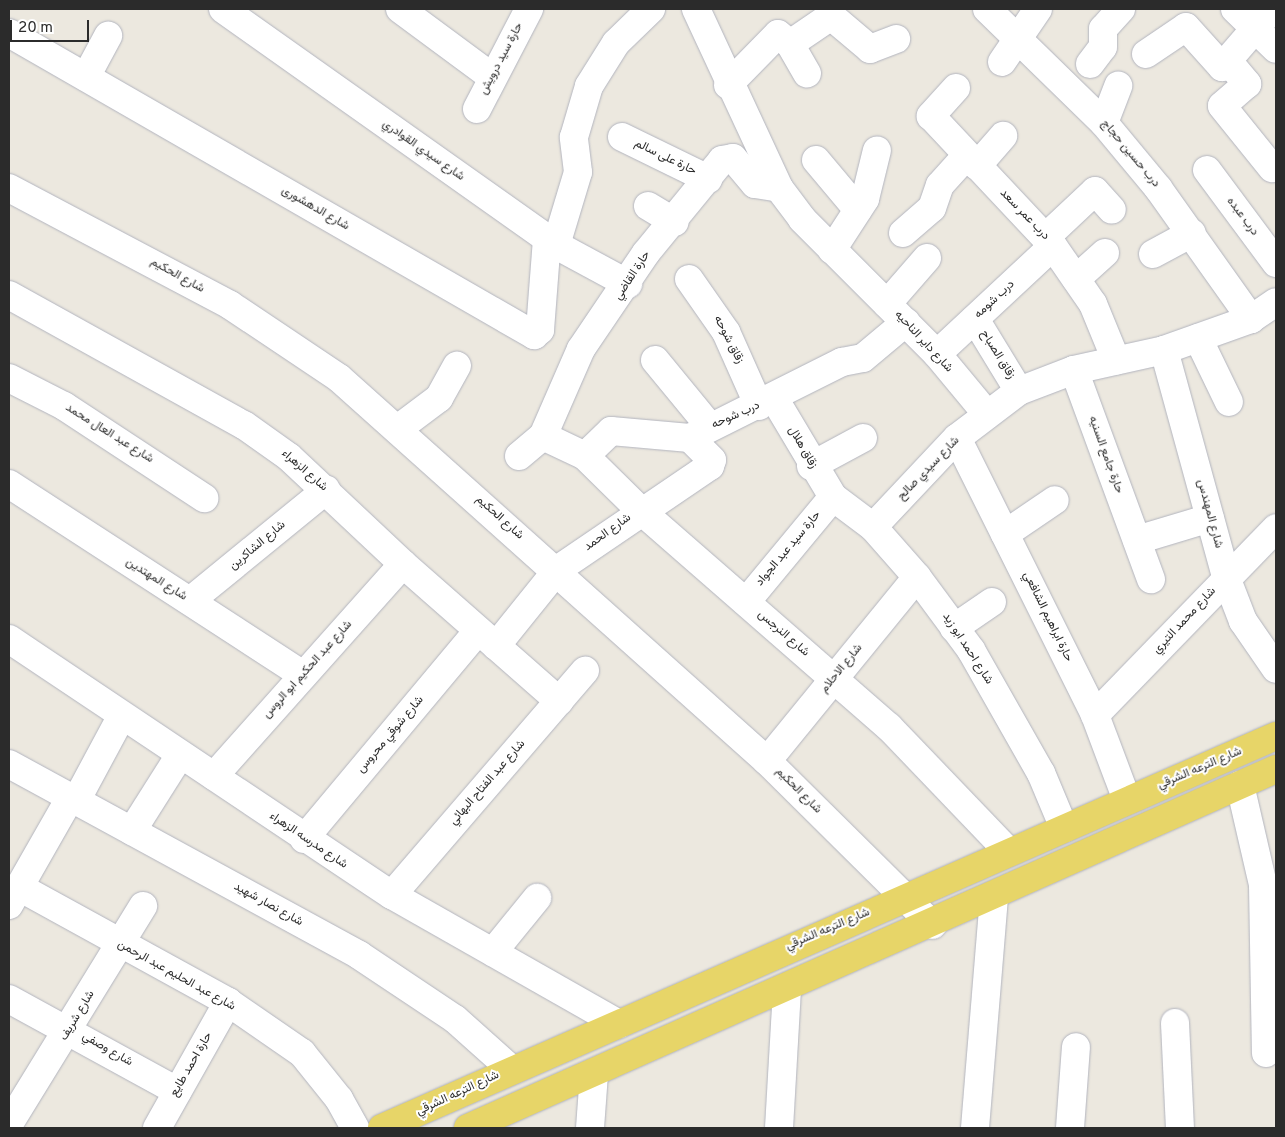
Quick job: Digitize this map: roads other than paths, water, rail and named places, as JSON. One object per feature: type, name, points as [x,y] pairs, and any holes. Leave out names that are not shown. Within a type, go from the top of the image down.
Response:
[{"type":"main road","name":"شارع الترعه الشرقي","points":[[382,1128],[511,1069],[619,1024],[1276,736]]},
{"type":"main road","points":[[468,1128],[933,926],[1276,769]]},
{"type":"street","name":"شارع سيدي القوادري","points":[[224,9],[552,242],[628,284]]},
{"type":"street","points":[[400,9],[492,77]]},
{"type":"street","name":"حارة سيد درويش","points":[[477,108],[528,9]]},
{"type":"street","points":[[552,242],[578,172],[574,137],[589,86],[616,43],[651,9]]},
{"type":"street","name":"شارع داير الناحيه","points":[[696,9],[728,85],[779,188],[832,250],[937,354],[986,413]]},
{"type":"street","name":"درب حسين حجاج","points":[[987,9],[1018,37],[1104,123],[1133,173],[1192,233],[1251,319]]},
{"type":"street","points":[[1002,62],[1038,9]]},
{"type":"street","points":[[1090,64],[1103,47],[1103,29],[1122,9]]},
{"type":"street","points":[[1236,9],[1264,19],[1276,49]]},
{"type":"street","points":[[790,44],[834,15],[870,48],[896,38]]},
{"type":"street","points":[[1146,54],[1186,27],[1222,67],[1264,19]]},
{"type":"street","name":"شارع الدهشورى","points":[[9,33],[538,336],[552,242]]},
{"type":"street","points":[[728,85],[778,34],[790,44],[807,74]]},
{"type":"street","points":[[86,77],[108,36]]},
{"type":"street","points":[[1228,62],[1247,84],[1222,106],[1272,168]]},
{"type":"street","points":[[1104,123],[1118,86]]},
{"type":"street","name":"درب عمر سعد","points":[[956,88],[930,114],[1049,242],[1093,304],[1116,360]]},
{"type":"street","points":[[903,233],[932,208],[940,185],[1003,136]]},
{"type":"street","name":"حارة على سالم","points":[[622,137],[708,179]]},
{"type":"street","points":[[832,250],[858,210],[877,150]]},
{"type":"street","name":"حارة القاضي","points":[[519,456],[543,436],[581,349],[628,284],[646,253],[675,222],[728,156],[755,184],[779,188]]},
{"type":"street","points":[[816,160],[858,210]]},
{"type":"street","name":"درب عبده","points":[[1218,174],[1276,263]]},
{"type":"street","name":"شارع الحكيم","points":[[9,188],[230,305],[339,378],[399,428],[558,570],[767,761],[906,897],[933,926]]},
{"type":"street","name":"درب شومه","points":[[937,354],[975,319],[1049,242],[1094,191],[1112,210]]},
{"type":"street","points":[[648,206],[675,222]]},
{"type":"street","points":[[1153,254],[1192,233]]},
{"type":"street","points":[[1076,279],[1105,253]]},
{"type":"street","name":"درب شوحه","points":[[585,456],[611,431],[700,432],[767,402],[842,362],[863,358],[897,313],[927,258]]},
{"type":"street","name":"زقاق شوحه","points":[[689,279],[726,332],[767,402]]},
{"type":"street","name":"شارع الزهراء","points":[[9,295],[244,425],[326,490],[403,564],[559,701]]},
{"type":"street","points":[[986,413],[1019,391],[1074,370],[1164,350],[1251,319],[1276,302]]},
{"type":"street","name":"زقاق الصباح","points":[[975,319],[1019,391]]},
{"type":"street","points":[[1198,338],[1229,402]]},
{"type":"street","name":"شارع المهندس","points":[[1164,350],[1226,577],[1243,621],[1276,669]]},
{"type":"street","points":[[654,360],[700,432]]},
{"type":"street","points":[[399,428],[439,398],[457,366]]},
{"type":"street","name":"حارة جامع السنيه","points":[[1074,370],[1151,579]]},
{"type":"street","name":"شارع عبد العال محمد","points":[[9,378],[72,411],[204,498]]},
{"type":"street","name":"زقاق هلال","points":[[767,402],[833,497]]},
{"type":"street","name":"شارع سيدي صالح","points":[[874,527],[957,438],[986,413]]},
{"type":"street","name":"شارع الحمد","points":[[487,638],[558,570],[640,510],[712,463],[700,432]]},
{"type":"street","name":"شارع النرجس","points":[[543,436],[585,456],[640,510],[896,734],[1009,852]]},
{"type":"street","points":[[811,466],[863,438]]},
{"type":"street","name":"حارة ابراهيم الشافعي","points":[[957,438],[1095,715],[1127,800]]},
{"type":"street","name":"شارع المهتدين","points":[[9,484],[303,675]]},
{"type":"street","name":"شارع الشاكرين","points":[[190,602],[326,490]]},
{"type":"street","name":"شارع احمد ابو زيد","points":[[833,497],[874,527],[917,577],[954,628],[1041,773],[1064,828]]},
{"type":"street","name":"حارة سيد عبد الجواد","points":[[746,602],[833,497]]},
{"type":"street","points":[[1005,534],[1055,500]]},
{"type":"street","points":[[1137,540],[1210,518]]},
{"type":"street","name":"شارع محمد التيري","points":[[1095,715],[1226,577],[1276,528]]},
{"type":"street","name":"شارع عبد الحكيم ابو الروس","points":[[214,776],[403,564]]},
{"type":"street","name":"شارع الاحلام","points":[[767,761],[917,577]]},
{"type":"street","points":[[954,628],[992,602]]},
{"type":"street","name":"شارع شوقي محروس","points":[[304,839],[487,638]]},
{"type":"street","name":"شارع مدرسه الزهراء","points":[[9,639],[121,717],[214,776],[304,839],[392,895],[619,1024]]},
{"type":"street","name":"شارع عبد الفتاح البهائي","points":[[392,895],[585,671]]},
{"type":"street","points":[[14,896],[121,717]]},
{"type":"street","points":[[132,832],[180,755]]},
{"type":"street","name":"شارع نصار شهيد","points":[[9,764],[359,955],[455,1019],[511,1069]]},
{"type":"street","points":[[1240,785],[1263,885],[1266,1053]]},
{"type":"street","name":"شارع عبد الحليم عبد الرحمن","points":[[14,896],[120,945],[228,1002],[302,1053],[339,1099],[355,1128]]},
{"type":"street","points":[[492,952],[537,898]]},
{"type":"street","points":[[974,1128],[994,898]]},
{"type":"street","name":"شارع شريف","points":[[9,1125],[71,1030],[143,906]]},
{"type":"street","points":[[779,1128],[787,988]]},
{"type":"street","name":"شارع وصفي","points":[[9,999],[71,1030],[177,1091]]},
{"type":"street","name":"حارة احمد طايع","points":[[157,1128],[228,1002]]},
{"type":"street","points":[[1175,1022],[1180,1128]]},
{"type":"street","points":[[1070,1128],[1076,1047]]},
{"type":"street","points":[[590,1128],[594,1073]]},
{"type":"street","points":[[9,1125],[13,1128]]}]
